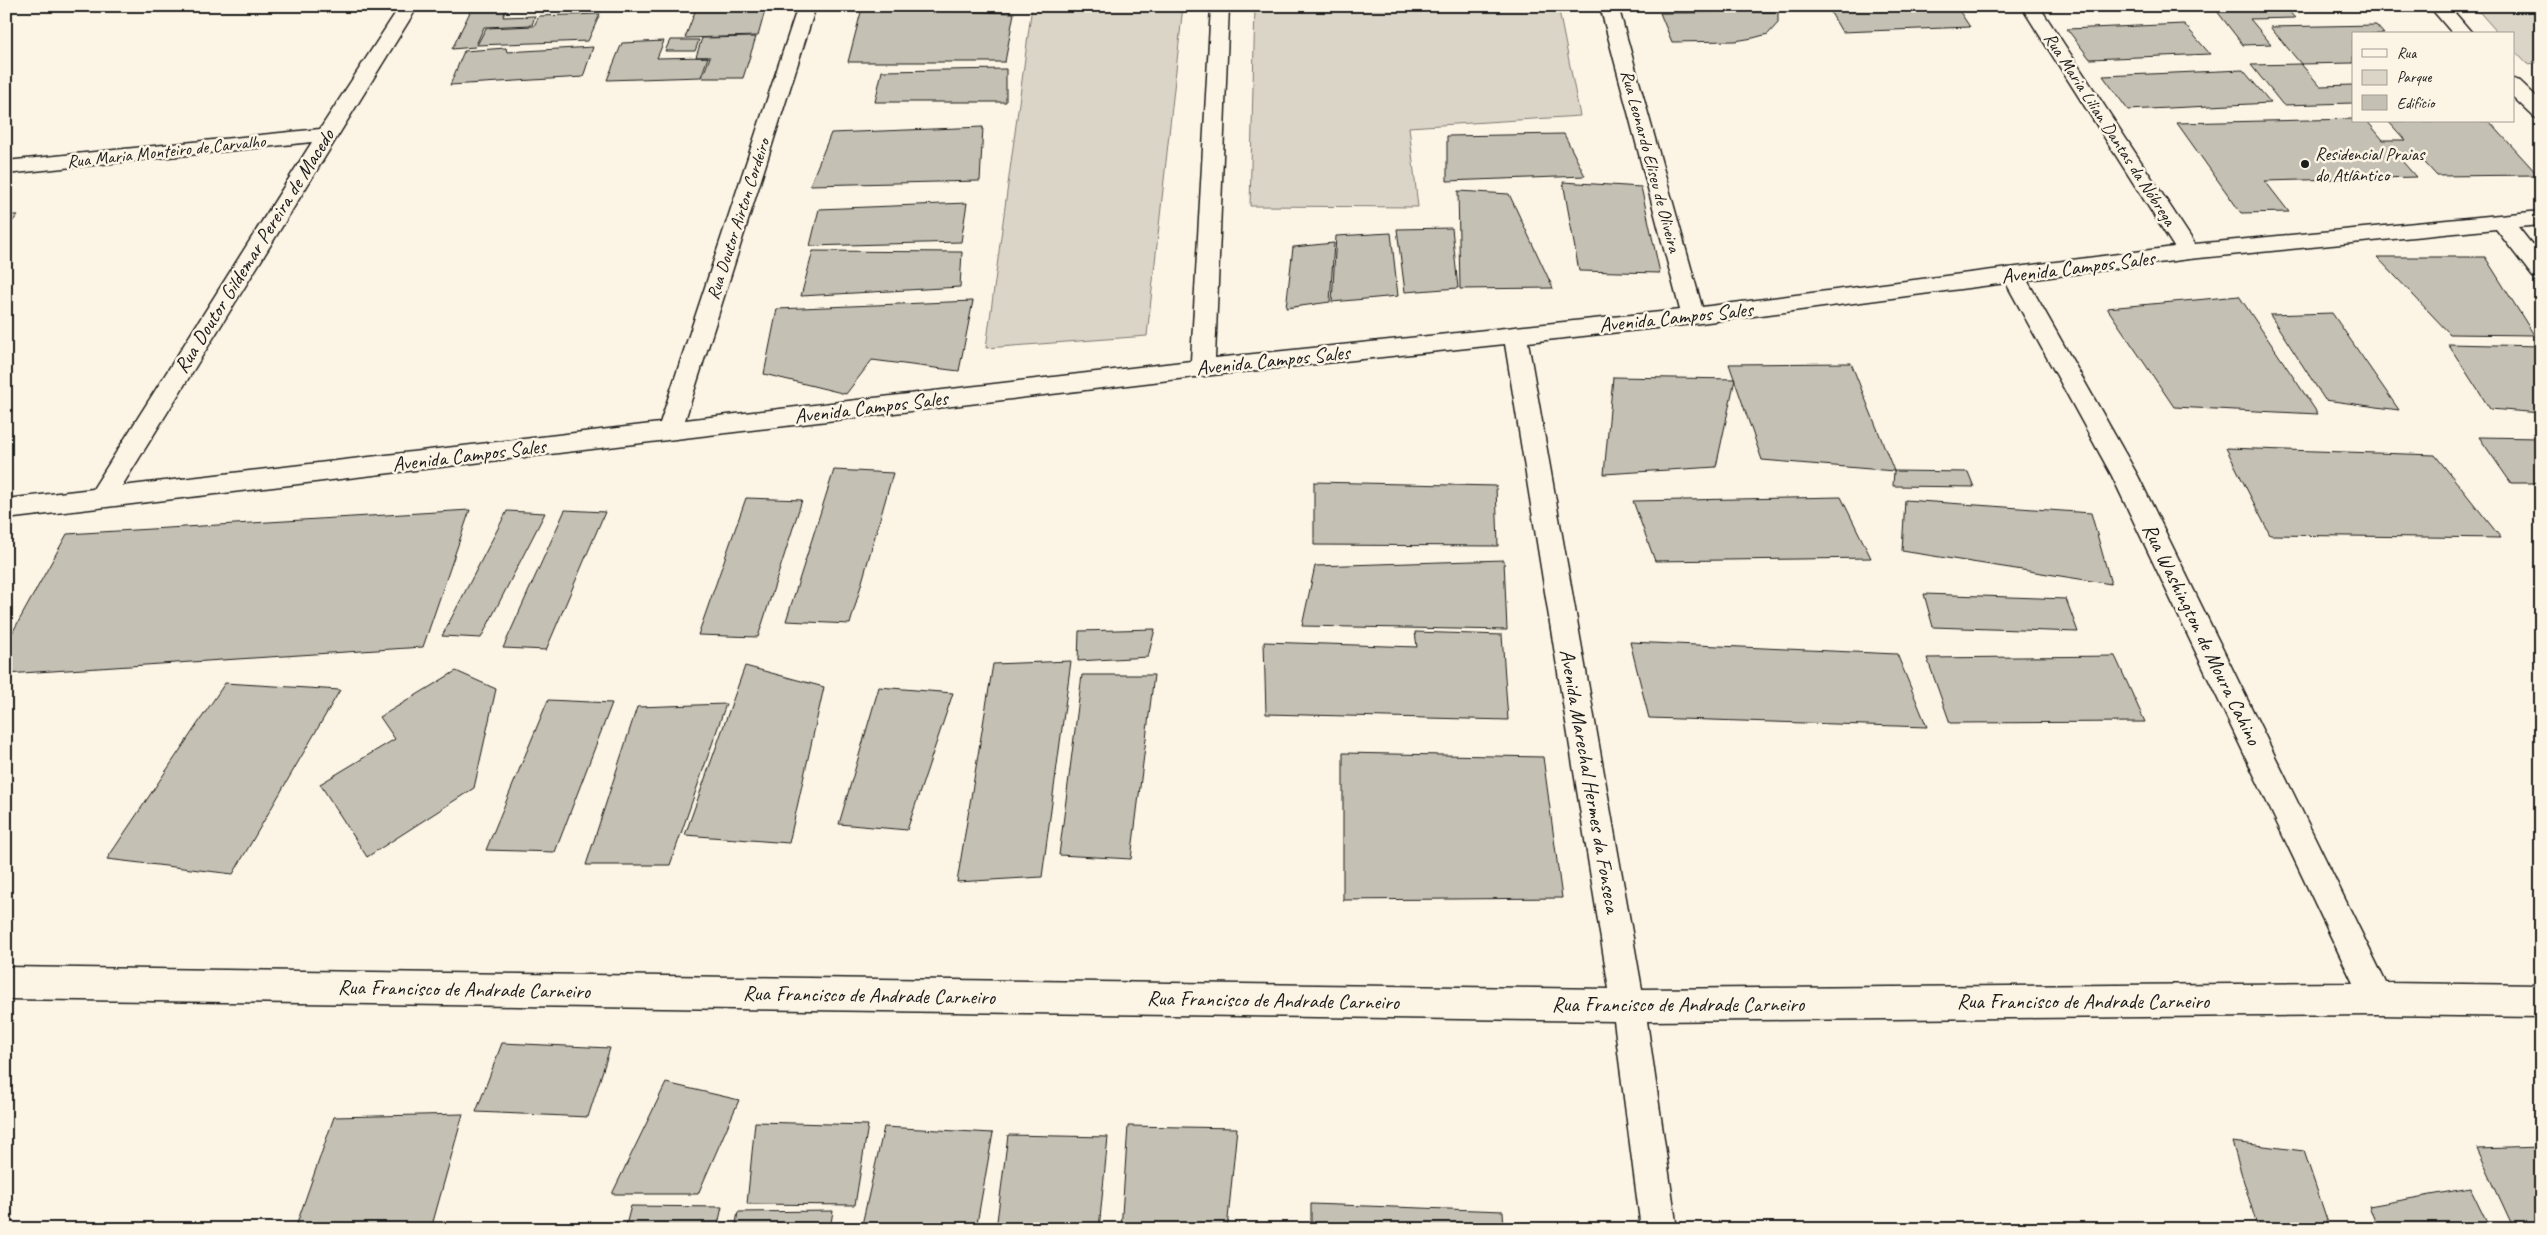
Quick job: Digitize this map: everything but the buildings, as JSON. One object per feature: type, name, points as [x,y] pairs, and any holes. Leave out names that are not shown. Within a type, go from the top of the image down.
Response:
[{"type":"street","name":"Rua Doutor Gildemar Pereira de Macedo","points":[[101,498],[326,134],[409,6]]},
{"type":"street","name":"Rua Doutor Airton Cordeiro","points":[[669,432],[807,6]]},
{"type":"street","points":[[1203,368],[1220,6]]},
{"type":"street","name":"Rua Leonardo Eliseu de Oliveira","points":[[1609,6],[1693,316]]},
{"type":"street","name":"Rua Maria Lilian Dantas da Nóbrega","points":[[2030,6],[2189,252]]},
{"type":"street","points":[[2438,6],[2462,32]]},
{"type":"street","points":[[2514,86],[2541,113]]},
{"type":"street","name":"Rua Maria Monteiro de Carvalho","points":[[6,168],[326,134]]},
{"type":"street","name":"Avenida Campos Sales","points":[[6,509],[1203,368],[1693,316],[2189,252],[2541,218]]},
{"type":"street","points":[[2502,222],[2541,272]]},
{"type":"street","name":"Rua Washington de Moura Cahino","points":[[2013,276],[2124,476],[2236,703],[2377,999]]},
{"type":"street","name":"Avenida Marechal Hermes da Fonseca","points":[[1515,334],[1628,1005],[1660,1229]]},
{"type":"street","name":"Rua Francisco de Andrade Carneiro","points":[[6,983],[1628,1005],[2377,999],[2541,1001]]},
{"type":"green space","points":[[1032,6],[1183,6],[1147,336],[986,348]]},
{"type":"green space","points":[[1255,6],[1558,6],[1580,116],[1409,127],[1418,207],[1250,206]]},
{"type":"green space","points":[[2474,6],[2541,6],[2541,62],[2527,64],[2514,50],[2514,32],[2497,32]]},
{"type":"place","name":"Residencial Praias do Atlântico","points":[[2305,164]]}]
